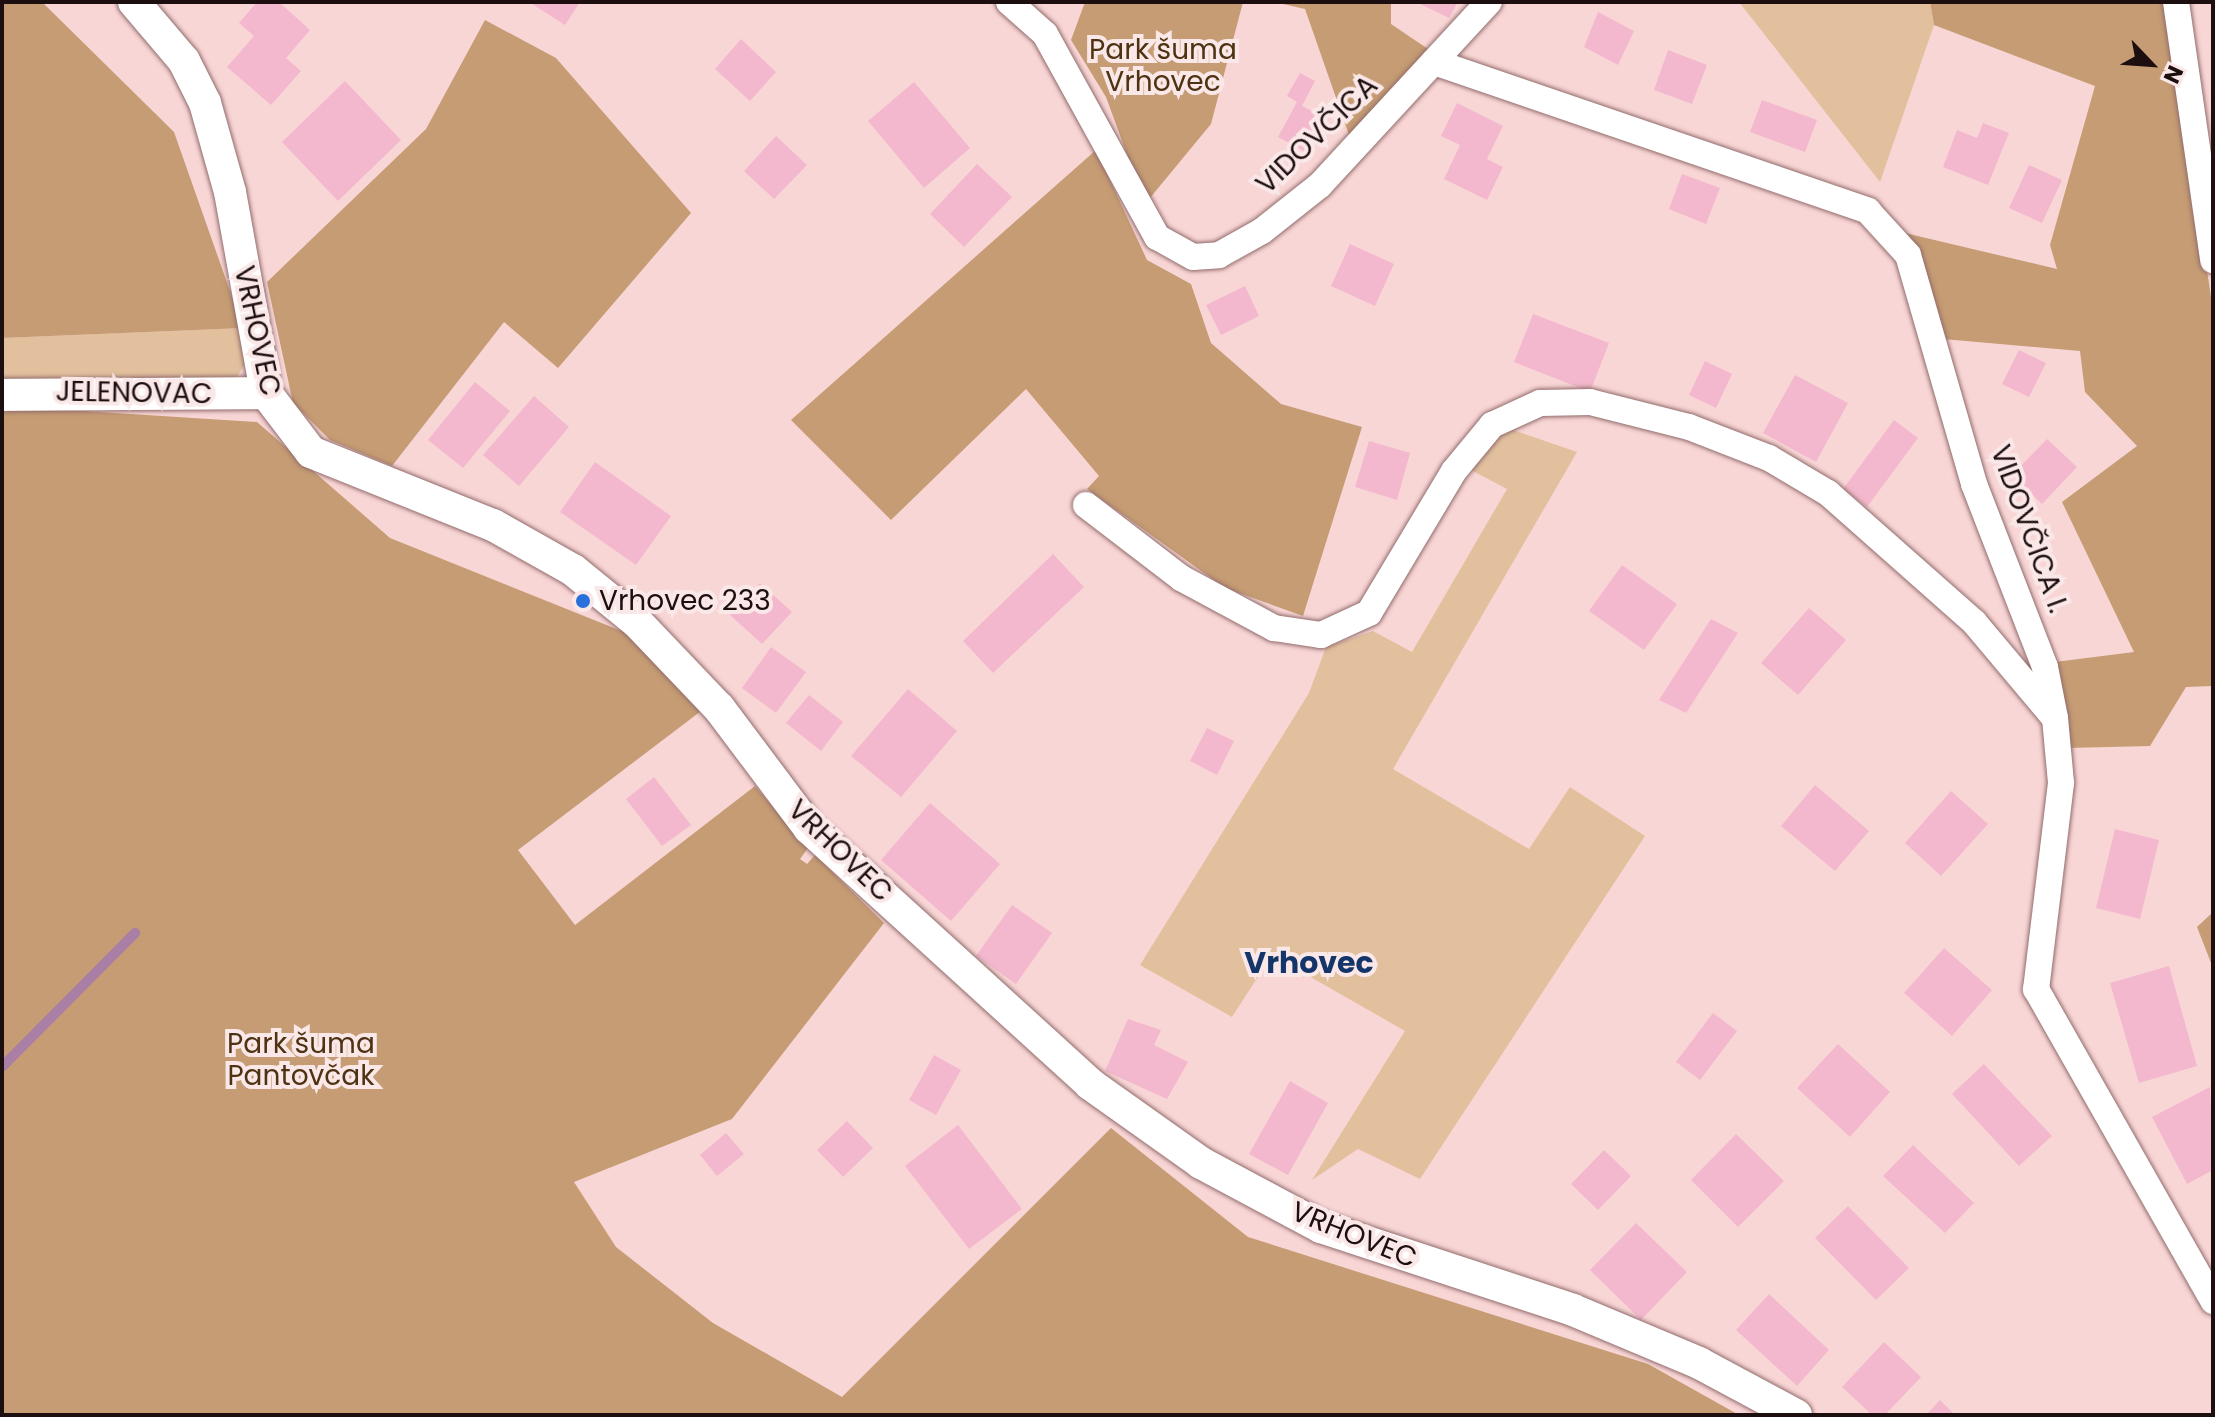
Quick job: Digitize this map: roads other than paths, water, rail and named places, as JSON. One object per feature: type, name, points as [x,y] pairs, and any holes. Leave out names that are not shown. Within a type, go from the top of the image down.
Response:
[{"type":"street","name":"VRHOVEC","points":[[134,2],[184,61],[219,142],[266,393],[292,435],[330,465],[506,531],[573,570],[630,615],[719,708],[809,828],[1090,1084],[1201,1163],[1321,1227],[1573,1310],[1796,1415]]},
{"type":"street","name":"VIDOVČICA","points":[[1009,2],[1045,34],[1157,237],[1193,257],[1219,255],[1262,231],[1320,185],[1489,2]]},
{"type":"street","points":[[2176,2],[2213,260]]},
{"type":"street","name":"VIDOVČICA I.","points":[[1434,62],[1841,200],[1894,234],[1908,255],[1974,484],[2045,667],[2055,718],[2061,783],[2036,989],[2213,1301]]},
{"type":"street","name":"JELENOVAC","points":[[2,395],[266,393]]},
{"type":"street","points":[[1086,505],[1181,578],[1274,628],[1321,635],[1369,613],[1454,471],[1492,425],[1540,403],[1590,402],[1689,427],[1769,458],[1828,493],[1974,622],[2055,718]]},
{"type":"waterway","points":[[2,1067],[135,933]]},
{"type":"place","name":"Vrhovec 233","points":[[583,601]]},
{"type":"district","name":"Vrhovec","points":[[1309,963]]},
{"type":"park label","name":"Park šuma Vrhovec","points":[[1163,66]]},
{"type":"park label","name":"Park šuma Pantovčak","points":[[301,1060]]}]
